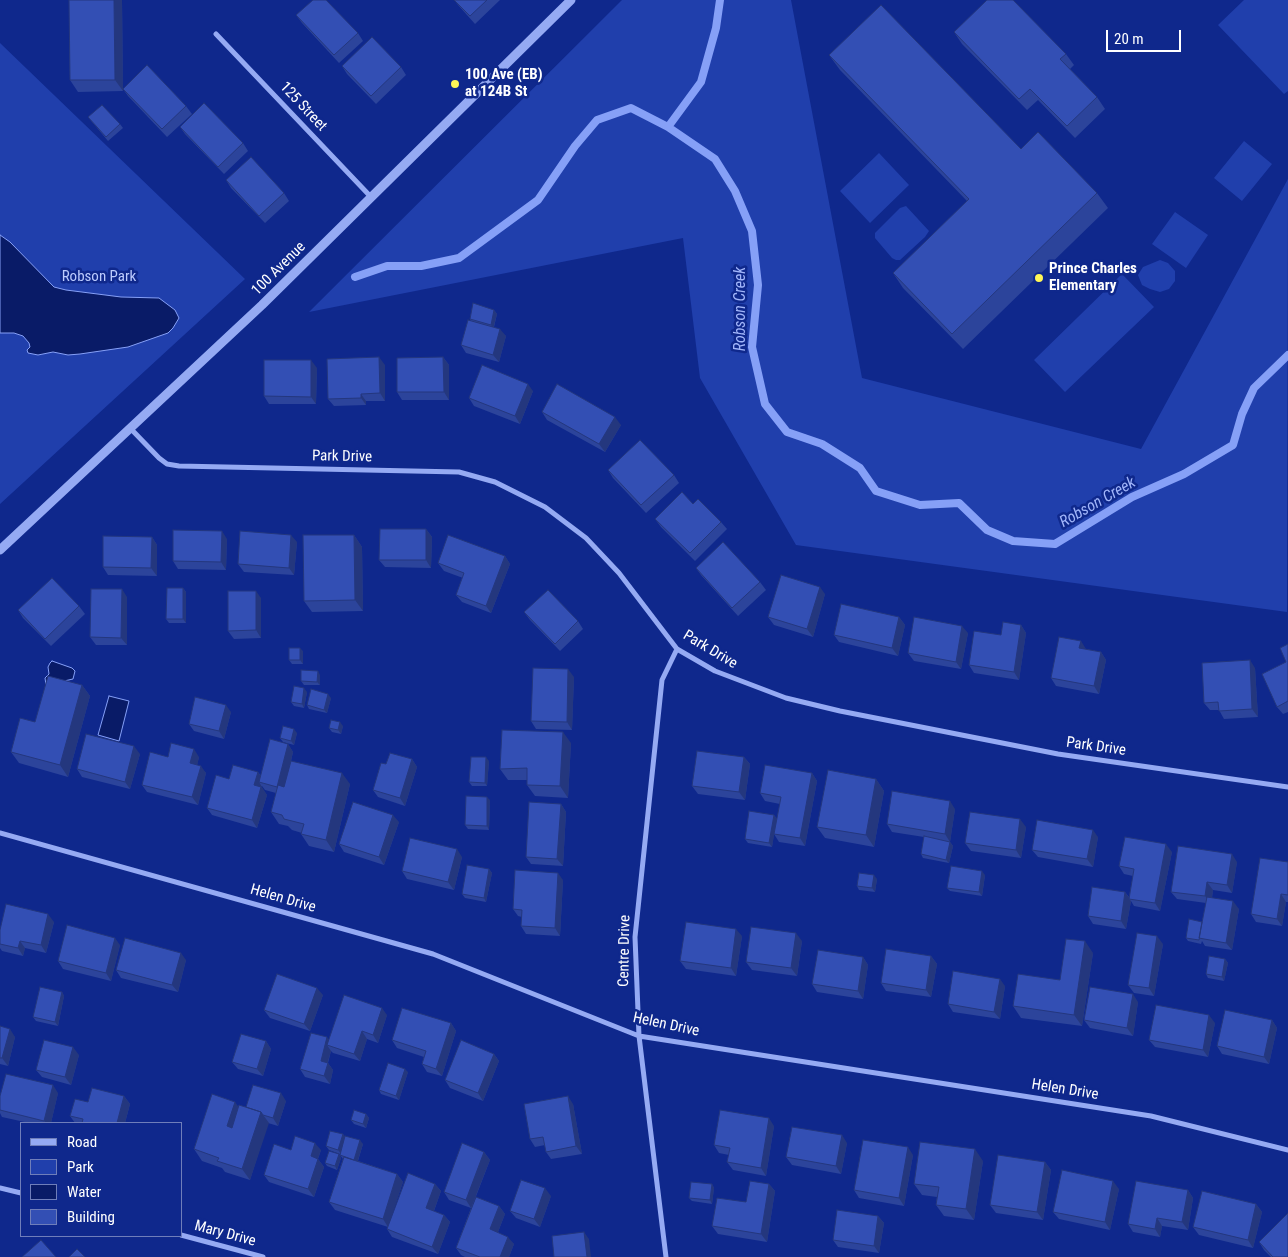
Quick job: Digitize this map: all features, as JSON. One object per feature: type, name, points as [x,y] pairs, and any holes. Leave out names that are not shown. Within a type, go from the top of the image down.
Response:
[{"type":"street","name":"100 Avenue","points":[[0,550],[262,305],[571,0]]},
{"type":"street","name":"125 Street","points":[[216,34],[371,197]]},
{"type":"street","name":"Park Drive","points":[[131,429],[159,458],[167,464],[179,466],[459,472],[495,482],[545,507],[586,538],[624,579],[677,649],[715,671],[786,698],[840,711],[1058,754],[1288,787]]},
{"type":"street","name":"Centre Drive","points":[[666,1257],[639,1036],[635,937],[662,680],[677,649]]},
{"type":"street","name":"Helen Drive","points":[[0,833],[434,954],[639,1036],[1151,1116],[1288,1150]]},
{"type":"street","points":[[0,1188],[20,1193]]},
{"type":"street","name":"Mary Drive","points":[[182,1236],[263,1257]]},
{"type":"green space","points":[[622,0],[791,0],[862,378],[1141,449],[1288,179],[1287,612],[796,545],[700,378],[683,238],[309,312]]},
{"type":"green space","points":[[1244,0],[1288,0],[1288,91],[1284,94],[1218,25]]},
{"type":"green space","name":"Robson Park","points":[[0,43],[245,279],[0,504]]},
{"type":"green space","points":[[1244,141],[1272,164],[1242,201],[1214,178]]},
{"type":"green space","points":[[879,153],[909,185],[870,223],[840,191]]},
{"type":"green space","points":[[906,206],[929,231],[900,260],[896,260],[892,258],[875,238],[875,233],[900,208]]},
{"type":"green space","points":[[1175,212],[1208,235],[1186,268],[1152,244]]},
{"type":"green space","points":[[1160,260],[1168,263],[1175,271],[1175,281],[1169,289],[1160,292],[1142,285],[1138,275],[1143,267]]},
{"type":"green space","points":[[1122,274],[1154,307],[1065,392],[1034,360]]},
{"type":"water","points":[[0,235],[10,242],[54,287],[121,297],[159,298],[175,310],[179,318],[168,333],[128,347],[68,355],[53,352],[38,355],[28,353],[29,343],[23,336],[14,333],[0,333]]},
{"type":"water","points":[[52,661],[72,668],[75,671],[73,679],[46,685],[45,678],[49,674],[48,667]]},
{"type":"water","points":[[109,696],[129,701],[119,741],[98,735]]},
{"type":"building","points":[[69,0],[114,0],[115,80],[70,80]]},
{"type":"building","points":[[313,0],[326,0],[358,33],[334,55],[296,15]]},
{"type":"building","points":[[454,0],[487,0],[470,16]]},
{"type":"building","points":[[987,0],[1013,0],[1066,54],[1060,59],[1097,97],[1067,126],[1030,89],[1019,99],[954,32]]},
{"type":"building","points":[[881,5],[1021,149],[1038,132],[1097,193],[952,334],[893,273],[969,199],[829,55]]},
{"type":"building","points":[[372,37],[401,67],[371,96],[342,66]]},
{"type":"building","points":[[147,65],[186,106],[162,129],[123,89]]},
{"type":"building","points":[[204,103],[243,143],[218,167],[180,127]]},
{"type":"building","points":[[102,105],[120,124],[106,137],[88,117]]},
{"type":"building","points":[[251,157],[284,193],[259,216],[226,180]]},
{"type":"building","points":[[473,303],[494,310],[491,325],[470,319]]},
{"type":"building","points":[[468,320],[500,329],[493,355],[461,345]]},
{"type":"building","points":[[379,357],[380,393],[361,394],[361,398],[328,399],[327,359]]},
{"type":"building","points":[[443,357],[444,392],[397,392],[397,358]]},
{"type":"building","points":[[264,360],[311,360],[311,397],[264,396]]},
{"type":"building","points":[[482,365],[528,384],[515,416],[469,398]]},
{"type":"building","points":[[557,384],[615,417],[599,444],[542,412]]},
{"type":"building","points":[[640,440],[674,475],[641,505],[608,470]]},
{"type":"building","points":[[682,492],[693,504],[698,499],[721,522],[690,553],[655,519]]},
{"type":"building","points":[[380,529],[426,529],[426,560],[379,560]]},
{"type":"building","points":[[173,530],[222,531],[221,562],[173,561]]},
{"type":"building","points":[[240,531],[291,535],[289,568],[238,564]]},
{"type":"building","points":[[303,535],[354,535],[355,600],[304,601]]},
{"type":"building","points":[[448,535],[505,556],[486,606],[456,595],[464,573],[438,563]]},
{"type":"building","points":[[103,536],[152,537],[151,568],[103,567]]},
{"type":"building","points":[[723,542],[760,582],[732,608],[696,568]]},
{"type":"building","points":[[781,575],[820,587],[807,629],[768,617]]},
{"type":"building","points":[[52,578],[79,606],[45,639],[18,610]]},
{"type":"building","points":[[167,588],[183,588],[183,619],[166,619]]},
{"type":"building","points":[[91,589],[122,589],[121,638],[90,637]]},
{"type":"building","points":[[548,590],[578,621],[555,644],[524,612]]},
{"type":"building","points":[[228,591],[256,591],[256,630],[228,631]]},
{"type":"building","points":[[841,604],[899,617],[892,648],[834,635]]},
{"type":"building","points":[[914,617],[962,626],[956,662],[908,653]]},
{"type":"building","points":[[1003,622],[1021,625],[1014,672],[969,665],[974,631],[1001,635]]},
{"type":"building","points":[[1059,637],[1081,641],[1079,648],[1101,652],[1094,686],[1051,678]]},
{"type":"building","points":[[1288,644],[1288,701],[1277,707],[1262,674],[1286,662],[1280,648]]},
{"type":"building","points":[[289,648],[300,648],[300,660],[289,660]]},
{"type":"building","points":[[1250,660],[1252,709],[1219,711],[1218,702],[1204,703],[1202,663]]},
{"type":"building","points":[[533,668],[568,669],[567,722],[531,721]]},
{"type":"building","points":[[301,670],[318,671],[317,682],[301,681]]},
{"type":"building","points":[[48,676],[82,685],[60,765],[11,752],[20,718],[35,722]]},
{"type":"building","points":[[294,686],[304,688],[302,704],[291,702]]},
{"type":"building","points":[[311,689],[328,694],[324,710],[307,705]]},
{"type":"building","points":[[195,697],[226,705],[219,731],[189,724]]},
{"type":"building","points":[[331,720],[340,722],[338,730],[329,728]]},
{"type":"building","points":[[283,726],[294,729],[291,741],[280,738]]},
{"type":"building","points":[[502,730],[563,732],[560,786],[527,785],[527,768],[500,769]]},
{"type":"building","points":[[86,734],[134,746],[125,782],[77,769]]},
{"type":"building","points":[[270,739],[288,744],[277,787],[259,782]]},
{"type":"building","points":[[171,743],[194,749],[190,763],[201,766],[192,797],[142,785],[150,752],[168,757]]},
{"type":"building","points":[[697,751],[744,757],[739,792],[692,786]]},
{"type":"building","points":[[390,753],[412,759],[400,798],[373,790],[381,763],[386,764]]},
{"type":"building","points":[[471,757],[486,757],[485,783],[469,782]]},
{"type":"building","points":[[291,761],[342,773],[326,840],[301,834],[304,824],[284,819],[282,815],[271,812],[278,785],[284,787]]},
{"type":"building","points":[[233,765],[258,772],[254,785],[261,787],[252,820],[207,808],[216,775],[229,779]]},
{"type":"building","points":[[765,765],[812,773],[800,838],[774,834],[781,797],[760,793]]},
{"type":"building","points":[[828,770],[876,779],[866,835],[817,827]]},
{"type":"building","points":[[892,791],[950,801],[945,834],[887,824]]},
{"type":"building","points":[[466,796],[487,797],[487,826],[465,825]]},
{"type":"building","points":[[353,802],[393,815],[379,857],[339,844]]},
{"type":"building","points":[[529,802],[561,804],[557,859],[526,857]]},
{"type":"building","points":[[749,811],[774,815],[769,843],[745,839]]},
{"type":"building","points":[[970,812],[1020,819],[1016,850],[965,843]]},
{"type":"building","points":[[1037,820],[1093,830],[1087,859],[1032,850]]},
{"type":"building","points":[[924,836],[950,842],[946,860],[921,854]]},
{"type":"building","points":[[1125,837],[1166,844],[1155,903],[1129,899],[1134,869],[1119,866]]},
{"type":"building","points":[[410,838],[457,849],[448,882],[402,871]]},
{"type":"building","points":[[1178,846],[1232,854],[1227,885],[1207,882],[1205,896],[1171,892]]},
{"type":"building","points":[[1260,858],[1288,862],[1288,895],[1281,894],[1277,919],[1251,914]]},
{"type":"building","points":[[467,865],[489,869],[484,898],[462,894]]},
{"type":"building","points":[[951,866],[982,871],[979,892],[947,888]]},
{"type":"building","points":[[515,870],[558,873],[555,928],[521,926],[522,910],[513,909]]},
{"type":"building","points":[[859,873],[874,875],[872,888],[857,886]]},
{"type":"building","points":[[1092,887],[1125,892],[1121,921],[1088,916]]},
{"type":"building","points":[[1207,897],[1233,901],[1226,943],[1199,938]]},
{"type":"building","points":[[6,904],[48,914],[41,945],[20,941],[18,948],[0,944],[0,930]]},
{"type":"building","points":[[1189,919],[1202,922],[1199,940],[1186,938]]},
{"type":"building","points":[[686,922],[736,929],[731,968],[680,961]]},
{"type":"building","points":[[67,925],[115,938],[106,973],[58,961]]},
{"type":"building","points":[[751,927],[796,933],[791,968],[746,962]]},
{"type":"building","points":[[1137,933],[1157,936],[1149,988],[1128,985]]},
{"type":"building","points":[[125,938],[181,953],[172,985],[116,970]]},
{"type":"building","points":[[1066,939],[1085,941],[1074,1015],[1013,1006],[1018,974],[1060,980]]},
{"type":"building","points":[[886,949],[931,956],[926,990],[881,983]]},
{"type":"building","points":[[818,950],[863,957],[858,991],[812,984]]},
{"type":"building","points":[[1209,956],[1225,959],[1222,977],[1206,974]]},
{"type":"building","points":[[953,971],[1000,979],[994,1012],[948,1004]]},
{"type":"building","points":[[277,974],[317,988],[304,1024],[264,1010]]},
{"type":"building","points":[[40,987],[62,992],[55,1022],[33,1017]]},
{"type":"building","points":[[1090,987],[1133,994],[1127,1028],[1084,1020]]},
{"type":"building","points":[[344,995],[382,1008],[373,1035],[362,1031],[354,1054],[327,1045]]},
{"type":"building","points":[[1156,1005],[1209,1015],[1203,1050],[1149,1040]]},
{"type":"building","points":[[402,1008],[451,1023],[436,1069],[422,1064],[426,1051],[392,1040]]},
{"type":"building","points":[[1225,1010],[1272,1020],[1264,1057],[1217,1046]]},
{"type":"building","points":[[0,1026],[10,1029],[2,1058],[0,1058]]},
{"type":"building","points":[[311,1033],[327,1037],[321,1061],[328,1063],[324,1076],[300,1069]]},
{"type":"building","points":[[241,1034],[266,1041],[257,1069],[232,1062]]},
{"type":"building","points":[[44,1040],[73,1047],[65,1077],[36,1070]]},
{"type":"building","points":[[461,1040],[494,1054],[478,1093],[445,1080]]},
{"type":"building","points":[[388,1063],[405,1069],[396,1096],[379,1090]]},
{"type":"building","points":[[6,1074],[53,1085],[44,1121],[0,1110],[0,1096]]},
{"type":"building","points":[[253,1085],[281,1093],[273,1118],[246,1107]]},
{"type":"building","points":[[92,1088],[124,1096],[117,1122],[82,1122],[83,1119],[70,1116],[75,1099],[88,1102]]},
{"type":"building","points":[[212,1094],[235,1102],[227,1126],[232,1128],[239,1105],[261,1112],[242,1169],[217,1161],[219,1158],[194,1149]]},
{"type":"building","points":[[568,1096],[576,1146],[546,1152],[543,1137],[530,1139],[524,1104]]},
{"type":"building","points":[[354,1110],[366,1114],[363,1124],[351,1120]]},
{"type":"building","points":[[720,1110],[769,1118],[761,1168],[727,1162],[730,1148],[714,1145]]},
{"type":"building","points":[[792,1127],[842,1135],[836,1166],[786,1157]]},
{"type":"building","points":[[330,1131],[343,1134],[338,1150],[326,1146]]},
{"type":"building","points":[[295,1136],[315,1143],[311,1156],[318,1159],[308,1189],[264,1175],[274,1144],[291,1150]]},
{"type":"building","points":[[345,1136],[360,1140],[354,1160],[340,1155]]},
{"type":"building","points":[[863,1140],[908,1147],[899,1198],[854,1190]]},
{"type":"building","points":[[920,1142],[975,1149],[966,1209],[936,1205],[939,1187],[914,1184]]},
{"type":"building","points":[[462,1143],[484,1152],[466,1200],[444,1192]]},
{"type":"building","points":[[329,1151],[339,1154],[335,1166],[325,1163]]},
{"type":"building","points":[[998,1155],[1045,1162],[1037,1212],[990,1205]]},
{"type":"building","points":[[344,1157],[397,1174],[383,1219],[329,1202]]},
{"type":"building","points":[[1062,1170],[1113,1181],[1105,1222],[1053,1212]]},
{"type":"building","points":[[408,1173],[435,1184],[426,1208],[444,1215],[432,1247],[387,1229]]},
{"type":"building","points":[[521,1180],[545,1188],[534,1219],[510,1211]]},
{"type":"building","points":[[750,1181],[769,1184],[761,1234],[712,1226],[717,1198],[746,1202]]},
{"type":"building","points":[[1136,1181],[1188,1190],[1182,1222],[1157,1218],[1155,1229],[1128,1224]]},
{"type":"building","points":[[691,1182],[712,1184],[710,1200],[689,1198]]},
{"type":"building","points":[[1202,1191],[1256,1204],[1248,1240],[1193,1227]]},
{"type":"building","points":[[476,1197],[499,1206],[490,1229],[508,1237],[500,1257],[480,1257],[456,1248]]},
{"type":"building","points":[[837,1210],[878,1216],[874,1246],[833,1240]]},
{"type":"building","points":[[1288,1213],[1288,1257],[1273,1257],[1259,1242]]},
{"type":"building","points":[[584,1232],[587,1257],[554,1257],[552,1236]]},
{"type":"building","points":[[41,1240],[56,1257],[22,1257]]},
{"type":"building","points":[[77,1249],[85,1257],[69,1257]]},
{"type":"waterway","points":[[668,127],[701,82],[716,28],[720,0]]},
{"type":"waterway","name":"Robson Creek","points":[[355,277],[387,266],[421,266],[459,258],[538,200],[575,146],[597,120],[631,108],[668,127],[715,159],[735,191],[752,231],[758,285],[752,347],[765,404],[787,432],[822,444],[860,468],[876,491],[920,505],[959,503],[987,530],[1013,541],[1055,544],[1132,497],[1184,474],[1233,445],[1242,414],[1254,388],[1288,355]]},
{"type":"place","name":"100 Ave (EB) at 124B St","points":[[455,84]]},
{"type":"place","name":"Prince Charles Elementary","points":[[1039,278]]}]
